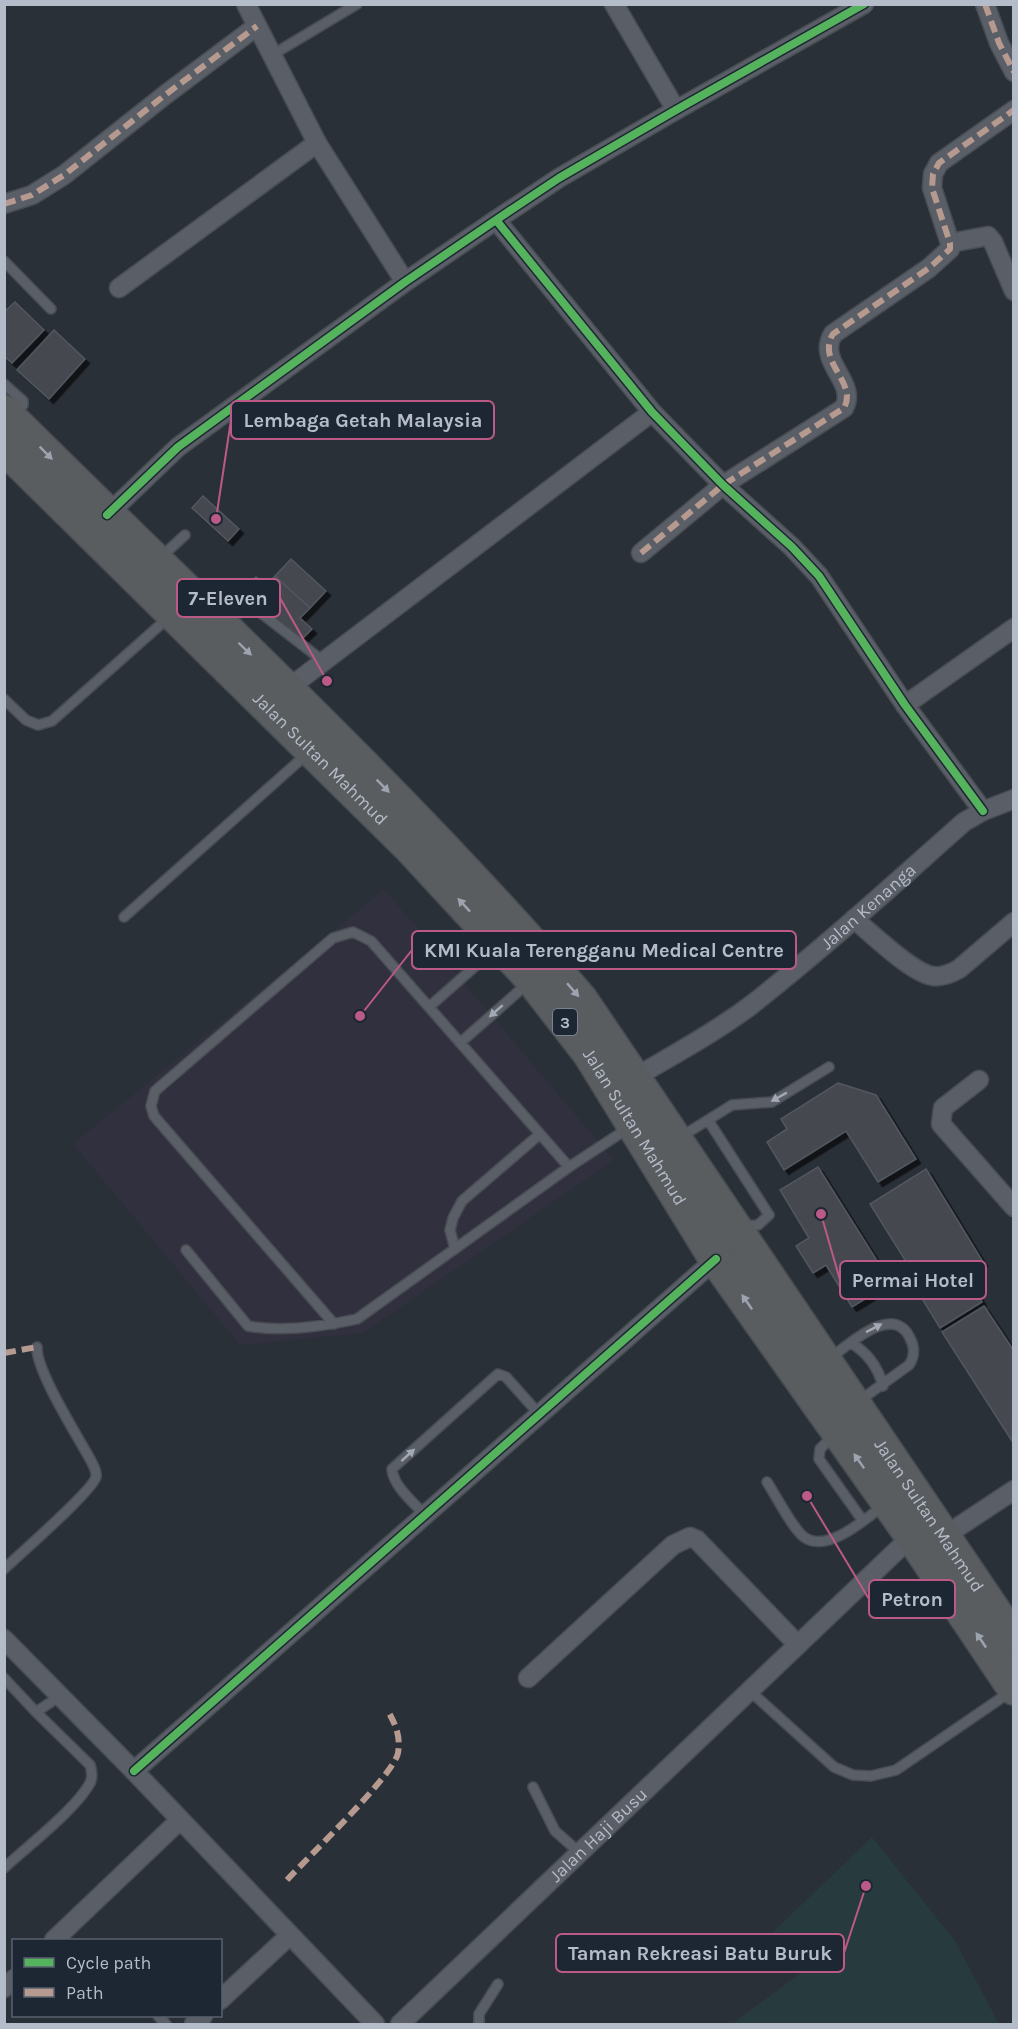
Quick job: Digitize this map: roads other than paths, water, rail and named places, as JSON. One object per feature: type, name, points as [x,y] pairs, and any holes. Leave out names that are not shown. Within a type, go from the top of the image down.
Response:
[{"type":"highway","name":"Jalan Sultan Mahmud","points":[[7,426],[156,562],[429,832],[519,927],[581,1000],[732,1224],[839,1352],[846,1418],[875,1511],[928,1536],[1014,1689]]},
{"type":"highway","name":"Jalan Sultan Mahmud","points":[[7,426],[173,613],[411,848],[532,979],[590,1054],[716,1259],[846,1418],[928,1536],[1014,1641]]},
{"type":"street","points":[[246,4],[317,143],[405,282]]},
{"type":"street","points":[[614,4],[676,110]]},
{"type":"street","points":[[107,515],[178,447],[405,282],[496,220],[559,178],[864,4]]},
{"type":"street","points":[[985,4],[999,43],[1014,72]]},
{"type":"street","points":[[4,204],[32,195],[64,175],[165,95],[258,26]]},
{"type":"street","points":[[641,553],[723,485],[834,417],[844,408],[848,401],[847,393],[828,350],[828,342],[833,334],[929,268],[950,249],[932,188],[933,174],[939,164],[1014,110]]},
{"type":"street","points":[[119,288],[317,143]]},
{"type":"street","points":[[496,220],[652,412],[723,485],[792,547],[819,576],[905,705],[983,811]]},
{"type":"street","points":[[950,243],[988,236],[993,242],[1014,291]]},
{"type":"street","points":[[286,690],[652,412]]},
{"type":"street","points":[[905,705],[1014,628]]},
{"type":"street","name":"Jalan Kenanga","points":[[634,1078],[714,1031],[749,1006],[854,919],[964,822],[983,811],[1014,799]]},
{"type":"street","points":[[854,919],[916,970],[933,976],[950,974],[959,969],[1014,922]]},
{"type":"street","points":[[979,1080],[943,1108],[940,1124],[1014,1207]]},
{"type":"street","points":[[134,1772],[716,1259]]},
{"type":"street","name":"Jalan Haji Busu","points":[[400,2025],[798,1646],[928,1536],[1014,1490]]},
{"type":"street","points":[[528,1678],[673,1545],[690,1538],[697,1540],[798,1646]]},
{"type":"street","points":[[4,1639],[375,2025]]},
{"type":"street","points":[[56,1939],[180,1820]]},
{"type":"street","points":[[222,1998],[290,1936]]},
{"type":"lane","points":[[273,55],[357,4]]},
{"type":"lane","points":[[4,261],[51,309]]},
{"type":"lane","points":[[4,384],[23,401],[23,405],[7,426]]},
{"type":"lane","points":[[156,562],[185,535]]},
{"type":"lane","points":[[217,622],[246,610],[257,610],[323,662]]},
{"type":"lane","points":[[4,699],[26,720],[38,725],[52,721],[173,613]]},
{"type":"lane","points":[[124,917],[312,749]]},
{"type":"lane","points":[[333,1324],[154,1116],[151,1106],[155,1091],[333,938],[353,932],[371,941],[569,1167]]},
{"type":"lane","points":[[429,1007],[501,944]]},
{"type":"lane","points":[[460,1043],[532,979]]},
{"type":"lane","points":[[676,1140],[732,1106],[772,1102],[829,1067]]},
{"type":"lane","points":[[708,1120],[769,1215],[758,1225],[750,1227],[732,1224]]},
{"type":"lane","points":[[186,1250],[248,1326],[263,1329],[333,1324],[357,1318],[569,1167],[634,1124]]},
{"type":"lane","points":[[455,1249],[450,1230],[453,1218],[462,1201],[540,1134]]},
{"type":"lane","points":[[839,1352],[873,1327],[885,1323],[899,1326],[906,1331],[914,1349],[914,1358],[909,1365],[846,1418]]},
{"type":"lane","points":[[4,1569],[84,1493],[96,1478],[96,1471],[44,1374],[37,1356],[37,1347]]},
{"type":"lane","points":[[839,1352],[865,1352],[878,1372],[883,1386]]},
{"type":"lane","points":[[425,1515],[399,1486],[392,1476],[392,1469],[498,1374],[506,1377],[539,1414]]},
{"type":"lane","points":[[767,1482],[798,1531],[805,1538],[816,1541],[832,1540],[875,1511]]},
{"type":"lane","points":[[4,1678],[90,1765],[93,1772],[91,1782],[71,1807],[4,1868]]},
{"type":"lane","points":[[750,1691],[834,1767],[853,1774],[871,1776],[896,1770],[1014,1689]]},
{"type":"lane","points":[[36,1712],[60,1696]]},
{"type":"lane","points":[[533,1786],[555,1831],[580,1853]]},
{"type":"lane","points":[[479,2025],[479,2014],[498,1984]]},
{"type":"place","name":"Lembaga Getah Malaysia","points":[[216,519]]},
{"type":"place","name":"7-Eleven","points":[[327,681]]},
{"type":"place","name":"KMI Kuala Terengganu Medical Centre","points":[[360,1016]]},
{"type":"place","name":"Permai Hotel","points":[[821,1214]]},
{"type":"place","name":"Petron","points":[[807,1496]]},
{"type":"place","name":"Taman Rekreasi Batu Buruk","points":[[866,1886]]}]
